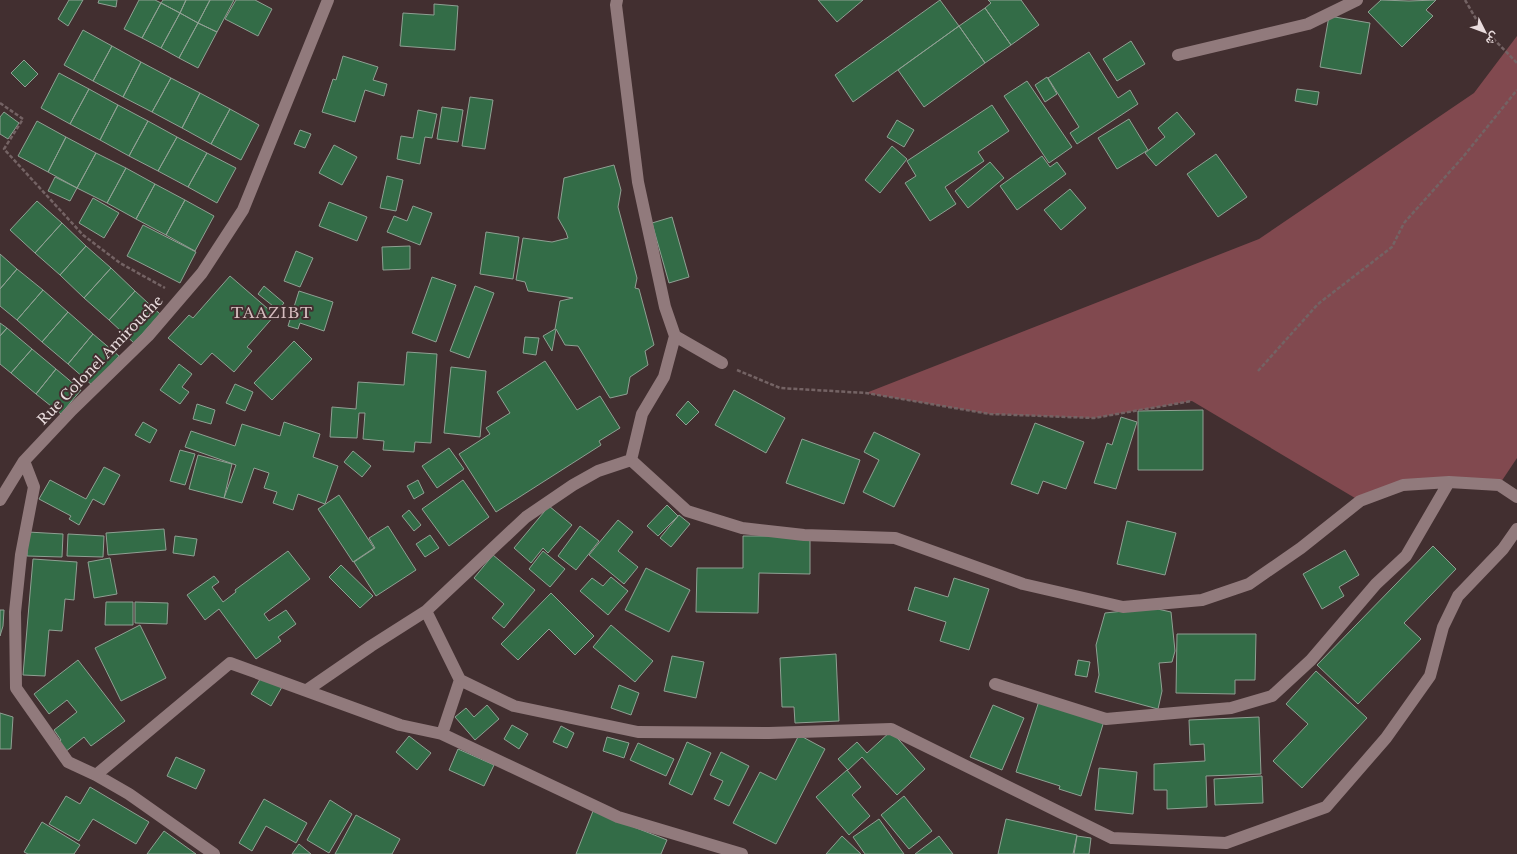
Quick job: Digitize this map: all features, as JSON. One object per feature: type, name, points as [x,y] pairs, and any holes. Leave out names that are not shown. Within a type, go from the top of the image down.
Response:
[{"type":"street","name":"Rue Colonel Amirouche","points":[[0,500],[24,461],[72,410],[148,336],[202,273],[243,210],[328,0]]},
{"type":"street","points":[[617,0],[616,5],[638,182],[665,307],[675,336],[664,377],[642,414],[631,460]]},
{"type":"street","points":[[1178,55],[1308,24],[1358,0]]},
{"type":"street","points":[[675,336],[722,363]]},
{"type":"street","points":[[631,460],[687,511],[742,528],[804,535],[895,538],[1023,584],[1123,607],[1202,600],[1249,584],[1301,548],[1360,501],[1404,485],[1449,482],[1499,485],[1517,497]]},
{"type":"street","points":[[307,690],[371,646],[426,611],[526,517],[598,470],[631,460]]},
{"type":"street","points":[[24,461],[34,487],[21,555],[15,612],[16,688],[68,762],[96,775],[129,794],[214,854]]},
{"type":"street","points":[[995,684],[1106,719],[1231,708],[1272,696],[1311,660],[1376,584],[1406,556],[1449,482]]},
{"type":"street","points":[[426,611],[460,680],[514,706],[638,732],[769,733],[891,729],[1112,838],[1226,843],[1326,807],[1386,738],[1430,676],[1443,627],[1458,596],[1503,548],[1517,529]]},
{"type":"street","points":[[96,775],[230,663],[400,724],[442,734],[618,817],[742,854]]},
{"type":"street","points":[[442,734],[460,680]]},
{"type":"path","points":[[1465,0],[1479,24],[1517,63]]},
{"type":"path","points":[[1258,371],[1318,304],[1392,247],[1404,223],[1463,157],[1517,90]]},
{"type":"path","points":[[0,103],[23,119],[4,149],[83,235],[120,263],[182,297]]},
{"type":"path","points":[[722,363],[780,388],[866,392],[990,414],[1094,418],[1192,401]]},
{"type":"shaded area","points":[[1517,36],[1517,458],[1499,485],[1403,485],[1360,501],[1192,401],[1094,418],[990,414],[866,393],[1259,239],[1474,93]]},
{"type":"building","points":[[69,0],[83,0],[68,26],[58,19]]},
{"type":"building","points":[[99,0],[117,0],[116,7],[98,3]]},
{"type":"building","points":[[139,0],[155,0],[161,3],[142,38],[124,29]]},
{"type":"building","points":[[163,0],[186,0],[180,13],[161,3]]},
{"type":"building","points":[[186,0],[210,0],[198,23],[180,13]]},
{"type":"building","points":[[210,0],[234,0],[217,32],[198,23]]},
{"type":"building","points":[[236,0],[255,0],[272,9],[258,36],[225,19]]},
{"type":"building","points":[[818,0],[863,0],[837,22]]},
{"type":"building","points":[[940,0],[959,26],[853,102],[835,75]]},
{"type":"building","points":[[988,0],[1021,0],[1039,25],[1011,45],[985,8],[991,3]]},
{"type":"building","points":[[1381,0],[1436,0],[1426,10],[1433,16],[1402,47],[1368,12]]},
{"type":"building","points":[[161,3],[180,13],[161,48],[142,38]]},
{"type":"building","points":[[434,4],[458,6],[455,50],[400,46],[403,13],[434,15]]},
{"type":"building","points":[[985,8],[1011,45],[985,63],[959,26]]},
{"type":"building","points":[[180,13],[198,23],[179,58],[161,48]]},
{"type":"building","points":[[1329,16],[1370,23],[1361,74],[1320,67]]},
{"type":"building","points":[[198,23],[217,32],[198,68],[179,58]]},
{"type":"building","points":[[959,26],[985,63],[924,107],[898,70]]},
{"type":"building","points":[[83,30],[112,46],[93,81],[64,65]]},
{"type":"building","points":[[1131,41],[1145,64],[1117,81],[1103,59]]},
{"type":"building","points":[[112,46],[141,62],[123,97],[93,81]]},
{"type":"building","points":[[1089,52],[1118,98],[1130,90],[1138,104],[1077,144],[1070,133],[1079,127],[1048,78]]},
{"type":"building","points":[[343,56],[378,67],[373,80],[387,84],[384,96],[365,90],[355,122],[322,112],[333,79],[336,80]]},
{"type":"building","points":[[24,60],[38,74],[25,87],[11,73]]},
{"type":"building","points":[[141,62],[171,78],[152,112],[123,97]]},
{"type":"building","points":[[59,73],[89,89],[70,124],[41,108]]},
{"type":"building","points":[[1047,77],[1057,94],[1045,102],[1035,85]]},
{"type":"building","points":[[171,78],[200,93],[182,128],[152,112]]},
{"type":"building","points":[[1027,81],[1072,147],[1049,163],[1004,96]]},
{"type":"building","points":[[89,89],[118,105],[100,140],[70,124]]},
{"type":"building","points":[[1297,89],[1319,92],[1317,105],[1295,101]]},
{"type":"building","points":[[200,93],[230,109],[211,144],[182,128]]},
{"type":"building","points":[[470,97],[493,100],[485,149],[462,146]]},
{"type":"building","points":[[118,105],[148,121],[129,156],[100,140]]},
{"type":"building","points":[[992,105],[1009,131],[978,152],[984,161],[945,187],[956,204],[930,221],[905,183],[916,176],[907,161]]},
{"type":"building","points":[[442,107],[463,110],[458,142],[437,139]]},
{"type":"building","points":[[230,109],[259,125],[241,160],[211,144]]},
{"type":"building","points":[[418,110],[437,114],[432,138],[425,137],[420,164],[397,159],[401,136],[413,138]]},
{"type":"building","points":[[4,112],[19,123],[8,139],[0,134],[0,117]]},
{"type":"building","points":[[1177,112],[1195,134],[1156,166],[1145,153],[1165,137],[1158,128]]},
{"type":"building","points":[[1129,119],[1148,150],[1117,169],[1098,138]]},
{"type":"building","points":[[897,120],[914,130],[904,147],[887,137]]},
{"type":"building","points":[[37,121],[66,137],[48,172],[18,156]]},
{"type":"building","points":[[148,121],[177,137],[158,171],[129,156]]},
{"type":"building","points":[[300,130],[311,134],[305,148],[294,144]]},
{"type":"building","points":[[66,137],[96,153],[77,188],[48,172]]},
{"type":"building","points":[[177,137],[207,153],[188,187],[158,171]]},
{"type":"building","points":[[334,145],[357,157],[342,185],[319,173]]},
{"type":"building","points":[[892,146],[907,159],[880,193],[865,180]]},
{"type":"building","points":[[96,153],[126,168],[107,203],[77,188]]},
{"type":"building","points":[[207,153],[236,168],[217,203],[188,187]]},
{"type":"building","points":[[1216,154],[1247,197],[1218,217],[1187,174]]},
{"type":"building","points":[[1042,156],[1050,167],[1057,162],[1066,174],[1017,210],[1000,186]]},
{"type":"building","points":[[990,162],[1004,178],[968,208],[955,191]]},
{"type":"building","points":[[614,165],[621,190],[618,207],[637,278],[635,288],[639,289],[654,345],[645,351],[648,365],[630,377],[627,394],[610,398],[578,346],[565,345],[556,329],[552,351],[543,336],[555,329],[560,301],[573,298],[528,291],[525,282],[516,280],[523,238],[552,242],[568,238],[558,218],[564,178]]},
{"type":"building","points":[[126,168],[155,184],[136,219],[107,203]]},
{"type":"building","points":[[387,176],[403,180],[396,211],[380,208]]},
{"type":"building","points":[[55,177],[77,188],[70,201],[48,191]]},
{"type":"building","points":[[155,184],[185,200],[166,235],[136,219]]},
{"type":"building","points":[[1070,189],[1086,208],[1061,230],[1044,210]]},
{"type":"building","points":[[93,198],[119,213],[104,238],[79,223]]},
{"type":"building","points":[[185,200],[214,216],[195,251],[166,235]]},
{"type":"building","points":[[37,201],[62,223],[35,253],[10,230]]},
{"type":"building","points":[[329,202],[367,217],[357,241],[319,226]]},
{"type":"building","points":[[413,206],[432,213],[420,245],[387,232],[394,216],[407,221]]},
{"type":"building","points":[[672,217],[689,277],[669,283],[652,223]]},
{"type":"building","points":[[62,223],[86,246],[60,275],[35,253]]},
{"type":"building","points":[[143,225],[196,252],[180,283],[127,256]]},
{"type":"building","points":[[486,232],[519,237],[513,279],[480,274]]},
{"type":"building","points":[[86,246],[111,268],[84,298],[60,275]]},
{"type":"building","points":[[410,246],[410,269],[383,270],[382,247]]},
{"type":"building","points":[[296,251],[313,258],[300,287],[284,281]]},
{"type":"building","points":[[0,254],[17,269],[0,289]]},
{"type":"building","points":[[111,268],[135,291],[109,320],[84,298]]},
{"type":"building","points":[[17,269],[43,290],[17,320],[0,306],[0,289]]},
{"type":"building","points":[[230,276],[275,315],[247,347],[252,351],[234,372],[212,353],[201,365],[168,338],[189,315],[193,318]]},
{"type":"building","points":[[432,277],[456,285],[436,342],[412,333]]},
{"type":"building","points":[[264,286],[284,303],[278,310],[258,294]]},
{"type":"building","points":[[475,286],[494,293],[469,358],[450,351]]},
{"type":"building","points":[[43,290],[68,312],[42,342],[17,320]]},
{"type":"building","points":[[135,291],[160,314],[134,343],[109,320]]},
{"type":"building","points":[[299,291],[333,302],[324,331],[300,323],[298,329],[288,326]]},
{"type":"building","points":[[68,312],[93,334],[68,364],[42,342]]},
{"type":"building","points":[[0,323],[7,328],[0,336]]},
{"type":"building","points":[[7,328],[32,349],[11,373],[0,364],[0,336]]},
{"type":"building","points":[[93,334],[119,356],[93,386],[68,364]]},
{"type":"building","points":[[525,337],[539,338],[536,355],[523,353]]},
{"type":"building","points":[[294,341],[312,359],[272,400],[254,383]]},
{"type":"building","points":[[32,349],[56,369],[36,394],[11,373]]},
{"type":"building","points":[[407,352],[437,354],[431,443],[415,442],[414,452],[383,450],[384,441],[363,439],[365,413],[359,413],[357,438],[330,437],[332,407],[356,409],[358,382],[404,385]]},
{"type":"building","points":[[545,361],[577,410],[600,396],[620,428],[599,441],[601,445],[496,512],[459,454],[490,434],[486,428],[510,413],[497,392]]},
{"type":"building","points":[[179,364],[192,374],[182,387],[189,392],[180,404],[160,390]]},
{"type":"building","points":[[451,367],[486,371],[480,437],[444,433]]},
{"type":"building","points":[[56,369],[81,390],[61,414],[36,394]]},
{"type":"building","points":[[235,384],[253,392],[245,411],[226,403]]},
{"type":"building","points":[[734,390],[785,418],[766,453],[715,425]]},
{"type":"building","points":[[688,401],[699,412],[686,425],[676,415]]},
{"type":"building","points":[[197,404],[215,410],[211,424],[193,419]]},
{"type":"building","points":[[1203,410],[1203,470],[1138,470],[1138,411]]},
{"type":"building","points":[[1121,417],[1137,422],[1116,489],[1094,483],[1107,443],[1112,445]]},
{"type":"building","points":[[143,422],[157,430],[150,443],[135,435]]},
{"type":"building","points":[[284,422],[320,434],[313,457],[338,466],[325,504],[298,494],[293,510],[273,503],[277,492],[264,488],[269,473],[254,468],[242,503],[224,498],[236,465],[185,447],[191,431],[235,446],[242,424],[280,436]]},
{"type":"building","points":[[1035,423],[1084,442],[1066,489],[1043,481],[1038,494],[1011,484]]},
{"type":"building","points":[[874,432],[920,454],[894,507],[863,492],[879,460],[864,452]]},
{"type":"building","points":[[802,439],[860,460],[844,504],[786,483]]},
{"type":"building","points":[[449,448],[464,469],[437,488],[422,466]]},
{"type":"building","points":[[180,450],[195,454],[185,485],[170,481]]},
{"type":"building","points":[[353,451],[371,466],[362,477],[344,462]]},
{"type":"building","points":[[198,455],[232,464],[224,498],[189,489]]},
{"type":"building","points":[[104,467],[120,475],[104,505],[93,499],[79,525],[69,519],[71,516],[39,499],[50,480],[86,499]]},
{"type":"building","points":[[418,480],[424,493],[414,499],[407,486]]},
{"type":"building","points":[[463,480],[489,517],[449,546],[422,509]]},
{"type":"building","points":[[339,495],[374,548],[353,562],[318,509]]},
{"type":"building","points":[[667,505],[678,516],[658,536],[647,526]]},
{"type":"building","points":[[549,506],[572,525],[548,553],[543,548],[531,563],[514,548]]},
{"type":"building","points":[[409,510],[421,525],[414,531],[402,516]]},
{"type":"building","points":[[679,515],[690,524],[671,547],[660,538]]},
{"type":"building","points":[[618,520],[633,532],[618,551],[638,567],[624,584],[589,555]]},
{"type":"building","points":[[1127,521],[1176,533],[1165,575],[1117,564]]},
{"type":"building","points":[[388,526],[416,570],[376,596],[354,562],[375,548],[369,538]]},
{"type":"building","points":[[580,526],[599,541],[576,570],[558,556]]},
{"type":"building","points":[[164,529],[166,550],[108,555],[106,533]]},
{"type":"building","points":[[28,532],[63,534],[62,557],[27,556]]},
{"type":"building","points":[[68,534],[104,536],[103,557],[67,556]]},
{"type":"building","points":[[430,535],[439,548],[425,557],[416,544]]},
{"type":"building","points":[[175,536],[197,539],[194,556],[173,553]]},
{"type":"building","points":[[743,536],[810,536],[810,574],[759,573],[758,613],[696,612],[697,568],[743,568]]},
{"type":"building","points":[[1433,546],[1456,569],[1404,623],[1421,639],[1358,704],[1317,665]]},
{"type":"building","points":[[1345,550],[1359,575],[1339,587],[1344,596],[1322,609],[1303,574]]},
{"type":"building","points":[[288,551],[310,579],[264,614],[269,621],[286,610],[296,624],[278,637],[281,641],[256,659],[219,609],[205,620],[187,595],[214,576],[219,582],[212,587],[223,602],[236,592],[235,590]]},
{"type":"building","points":[[543,551],[565,569],[550,587],[529,569]]},
{"type":"building","points":[[493,555],[535,590],[504,628],[492,618],[504,604],[474,578]]},
{"type":"building","points":[[110,558],[117,594],[94,598],[88,562]]},
{"type":"building","points":[[33,559],[77,562],[74,600],[65,599],[62,631],[49,630],[45,676],[23,675]]},
{"type":"building","points":[[341,565],[373,596],[360,608],[329,577]]},
{"type":"building","points":[[646,568],[690,590],[669,632],[625,610]]},
{"type":"building","points":[[611,577],[628,591],[608,615],[580,591],[592,578],[603,586]]},
{"type":"building","points":[[954,578],[989,589],[969,650],[940,641],[946,622],[908,610],[915,587],[948,597]]},
{"type":"building","points":[[551,593],[594,636],[575,655],[549,629],[518,660],[501,644]]},
{"type":"building","points":[[106,602],[133,602],[133,625],[105,625]]},
{"type":"building","points":[[135,602],[168,603],[167,624],[135,623]]},
{"type":"building","points":[[1153,608],[1171,612],[1175,651],[1172,662],[1159,663],[1162,691],[1158,709],[1095,692],[1099,675],[1096,645],[1105,613]]},
{"type":"building","points":[[0,610],[4,610],[3,626],[0,636]]},
{"type":"building","points":[[140,625],[166,678],[121,701],[95,648]]},
{"type":"building","points":[[611,625],[653,661],[635,682],[593,647]]},
{"type":"building","points":[[1177,634],[1256,634],[1255,680],[1235,680],[1235,694],[1176,693]]},
{"type":"building","points":[[836,654],[839,721],[795,723],[794,707],[782,707],[780,658]]},
{"type":"building","points":[[672,656],[704,662],[696,698],[664,691]]},
{"type":"building","points":[[78,660],[125,721],[91,746],[84,737],[65,752],[58,743],[61,740],[54,730],[77,712],[67,700],[49,714],[34,694]]},
{"type":"building","points":[[1078,660],[1090,662],[1087,677],[1075,675]]},
{"type":"building","points":[[1316,671],[1367,718],[1302,788],[1273,761],[1308,724],[1286,704]]},
{"type":"building","points":[[262,676],[282,687],[271,706],[251,694]]},
{"type":"building","points":[[619,685],[639,693],[631,715],[611,708]]},
{"type":"building","points":[[1039,701],[1104,721],[1081,796],[1059,789],[1060,786],[1016,772]]},
{"type":"building","points":[[487,705],[499,719],[475,740],[455,717],[466,708],[474,717]]},
{"type":"building","points":[[993,705],[1024,718],[1002,770],[970,757]]},
{"type":"building","points":[[0,713],[13,717],[11,749],[0,749]]},
{"type":"building","points":[[1259,717],[1261,774],[1206,776],[1207,807],[1167,809],[1167,790],[1154,790],[1154,764],[1205,761],[1204,744],[1190,745],[1189,720]]},
{"type":"building","points":[[512,725],[528,734],[519,749],[504,739]]},
{"type":"building","points":[[561,726],[574,733],[567,748],[553,742]]},
{"type":"building","points":[[891,731],[925,769],[897,795],[862,757],[848,770],[838,759],[857,742],[867,753]]},
{"type":"building","points":[[799,735],[825,749],[776,844],[733,823],[760,772],[776,780]]},
{"type":"building","points":[[409,736],[431,753],[417,770],[396,752]]},
{"type":"building","points":[[607,737],[629,743],[624,758],[603,751]]},
{"type":"building","points":[[687,742],[711,753],[692,795],[669,784]]},
{"type":"building","points":[[638,743],[674,759],[666,776],[630,760]]},
{"type":"building","points":[[458,749],[494,765],[484,786],[449,770]]},
{"type":"building","points":[[721,752],[749,766],[729,806],[714,799],[723,781],[710,775]]},
{"type":"building","points":[[176,757],[205,770],[196,789],[167,776]]},
{"type":"building","points":[[1099,768],[1137,772],[1133,814],[1095,810]]},
{"type":"building","points":[[847,770],[861,787],[852,795],[870,816],[849,835],[816,797]]},
{"type":"building","points":[[1262,776],[1263,803],[1215,805],[1214,779]]},
{"type":"building","points":[[90,787],[149,822],[136,844],[93,819],[79,841],[49,824],[66,796],[80,804]]},
{"type":"building","points":[[904,796],[932,831],[909,849],[881,815]]},
{"type":"building","points":[[264,799],[307,823],[296,843],[266,826],[252,851],[239,843]]},
{"type":"building","points":[[330,800],[352,814],[329,853],[307,840]]},
{"type":"building","points":[[593,811],[667,840],[661,854],[576,854]]},
{"type":"building","points":[[356,815],[400,839],[392,854],[335,854]]},
{"type":"building","points":[[879,819],[904,854],[865,854],[853,837]]},
{"type":"building","points":[[1006,819],[1077,835],[1073,854],[998,854]]},
{"type":"building","points":[[42,822],[80,845],[74,854],[28,854],[24,852]]},
{"type":"building","points":[[164,831],[196,854],[147,854]]},
{"type":"building","points":[[842,836],[861,854],[826,854]]},
{"type":"building","points":[[939,836],[953,854],[915,854]]},
{"type":"building","points":[[1077,836],[1091,838],[1089,854],[1074,854]]},
{"type":"building","points":[[299,844],[311,854],[292,854]]},
{"type":"district","name":"TAAZIBT","points":[[272,312]]}]
